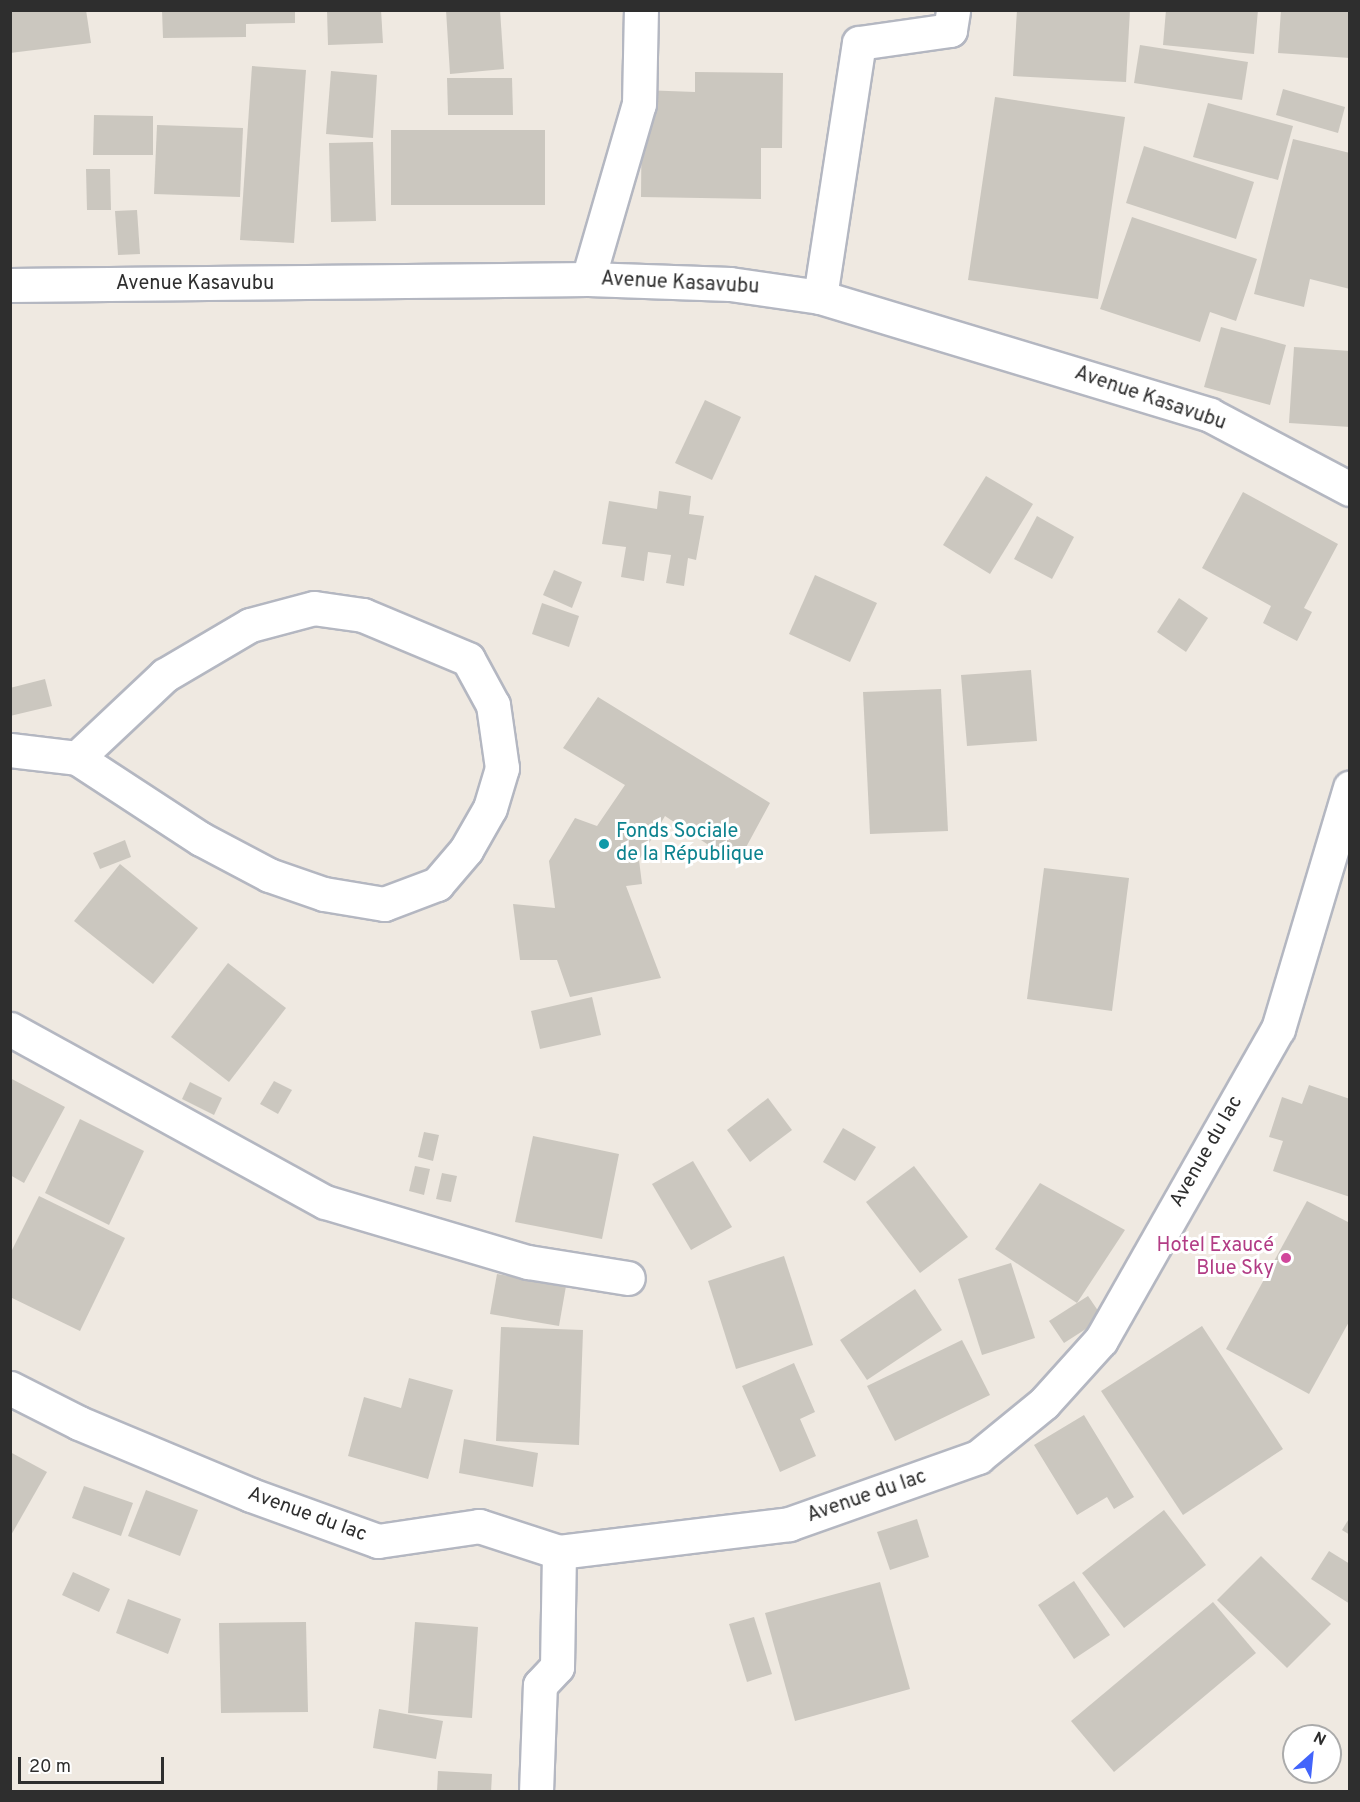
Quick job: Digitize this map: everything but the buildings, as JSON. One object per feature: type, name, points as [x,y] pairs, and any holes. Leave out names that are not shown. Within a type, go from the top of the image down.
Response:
[{"type":"street","points":[[588,279],[639,104],[641,10]]},
{"type":"street","points":[[820,297],[859,43],[950,30],[953,10]]},
{"type":"street","name":"Avenue Kasavubu","points":[[10,285],[588,279],[730,284],[820,297],[1210,415],[1349,488]]},
{"type":"street","points":[[10,750],[77,758],[201,839],[269,875],[324,894],[384,904],[437,884],[466,850],[490,808],[502,768],[493,705],[468,659],[363,615],[314,608],[250,625],[165,675],[77,758]]},
{"type":"street","name":"Avenue du lac","points":[[10,1388],[79,1423],[250,1495],[378,1541],[479,1526],[559,1552],[789,1524],[978,1457],[1044,1403],[1101,1340],[1278,1029],[1350,787]]},
{"type":"street","points":[[10,1029],[325,1203],[528,1262],[627,1278]]},
{"type":"street","points":[[536,1791],[540,1685],[557,1667],[559,1552]]},
{"type":"place","name":"Fonds Sociale de la République","points":[[604,844]]},
{"type":"place","name":"Hotel Exaucé Blue Sky","points":[[1286,1258]]}]
